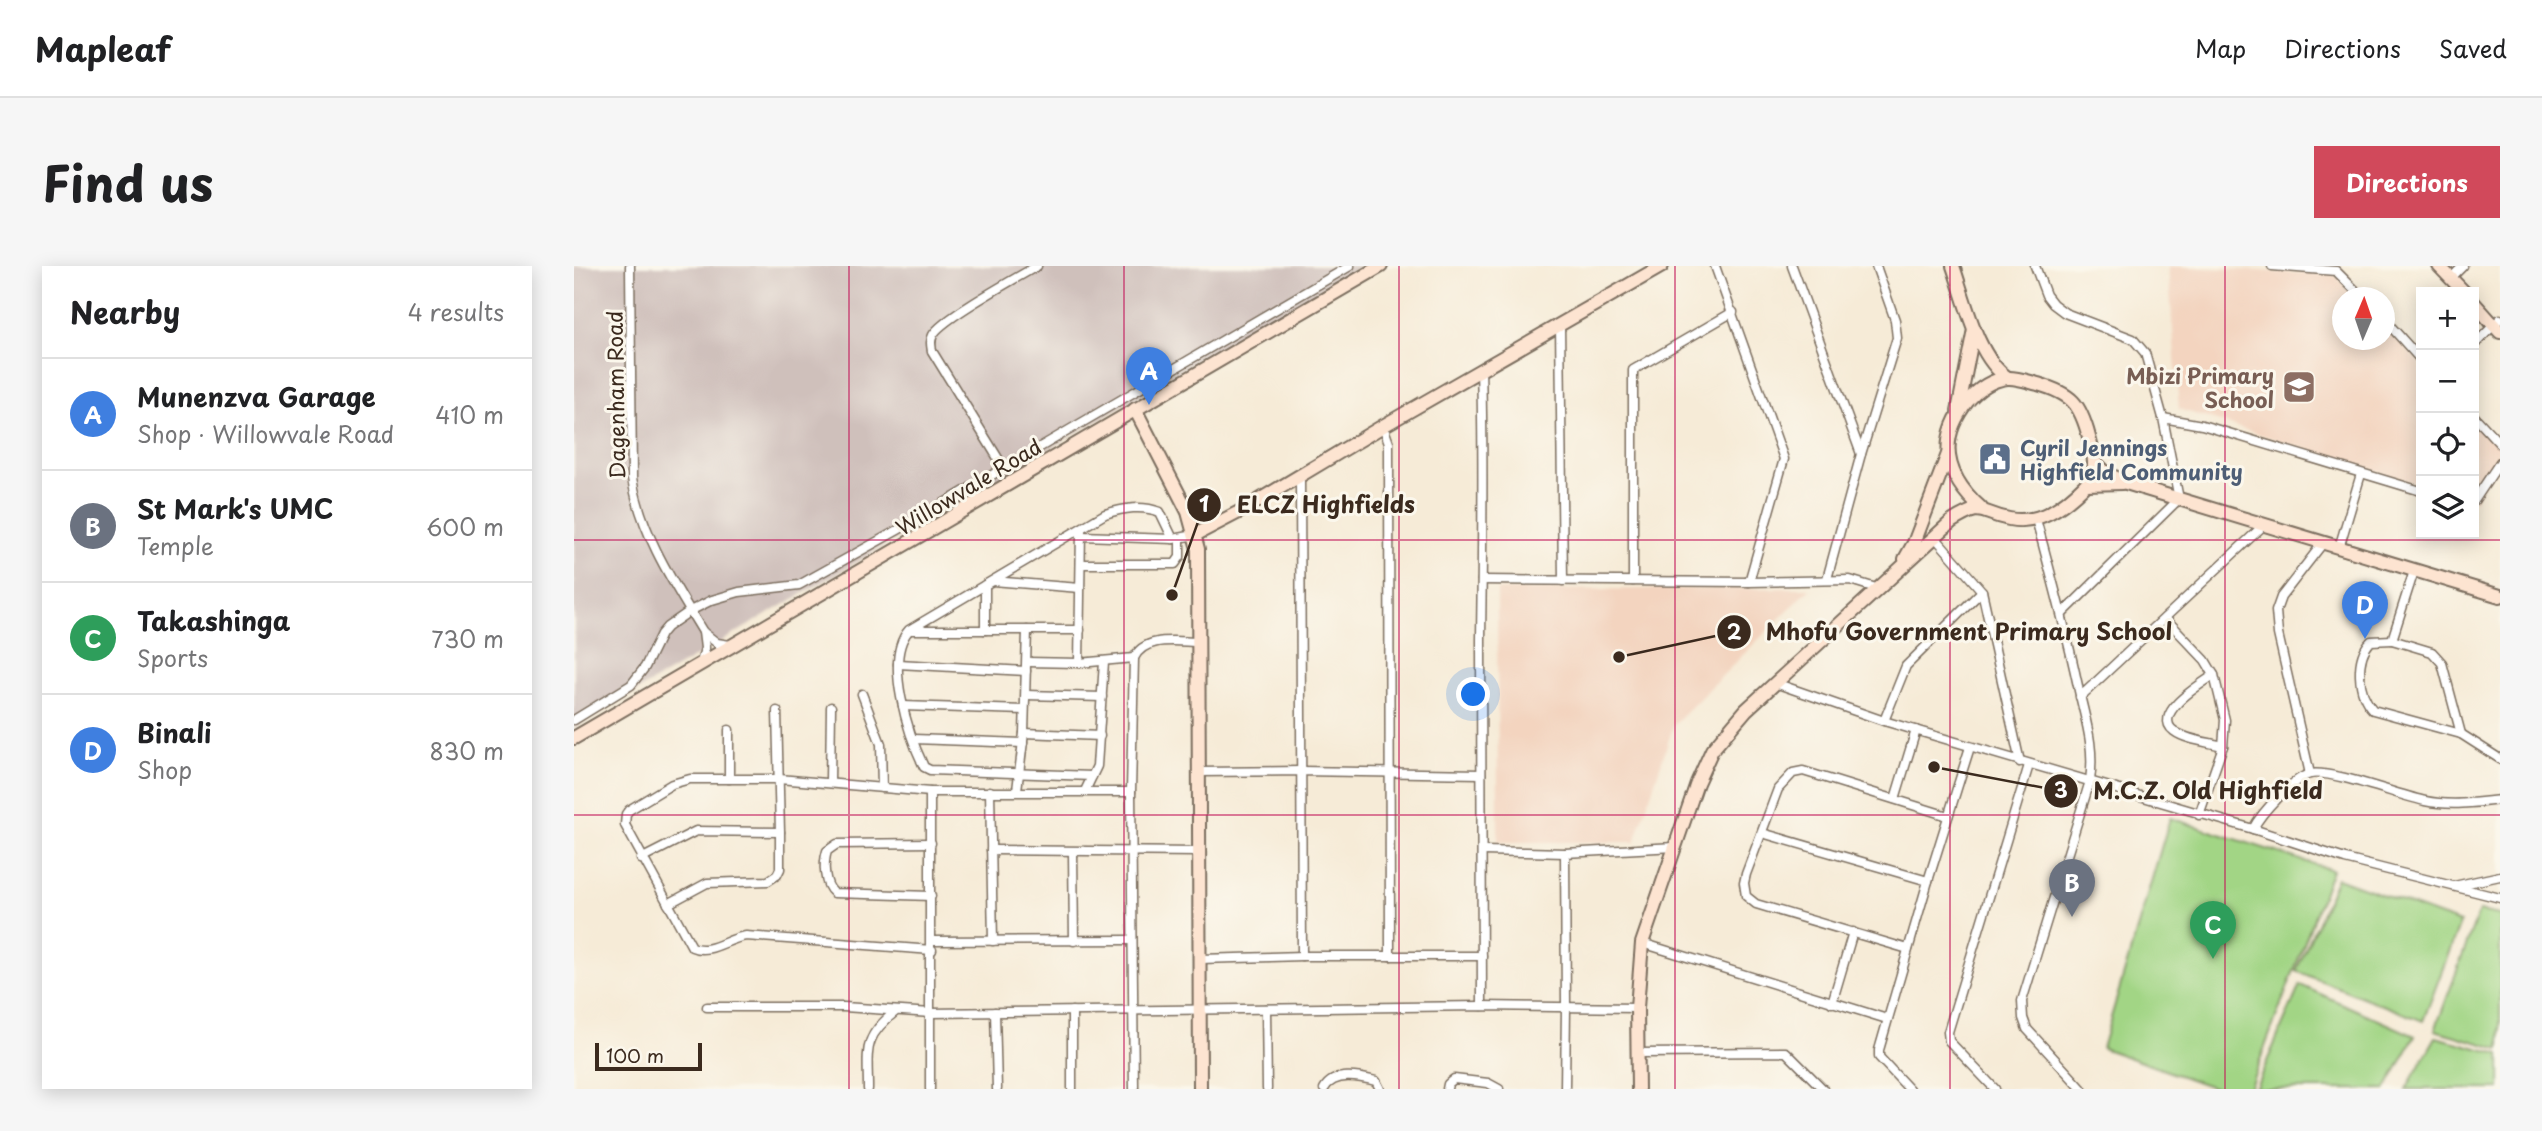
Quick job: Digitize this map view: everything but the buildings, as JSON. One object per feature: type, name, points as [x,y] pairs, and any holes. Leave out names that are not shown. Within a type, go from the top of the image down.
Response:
[{"type":"street","name":"Dagenham Road","points":[[630,266],[634,486],[642,520],[651,540],[703,632]]},
{"type":"street","points":[[1004,468],[932,351],[931,339],[940,326],[1037,266]]},
{"type":"street","points":[[574,720],[631,685],[645,667],[661,634],[690,611],[712,600],[739,592],[799,585],[1350,266]]},
{"type":"street","name":"Willowvale Road","points":[[574,738],[1381,266]]},
{"type":"street","points":[[1081,533],[1177,539],[1195,535],[1662,266]]},
{"type":"street","points":[[1715,266],[1784,459],[1749,582]]},
{"type":"street","points":[[1792,266],[1860,454]]},
{"type":"street","points":[[1827,579],[1860,454],[1897,338],[1895,320],[1876,266]]},
{"type":"street","points":[[1953,266],[1991,364],[2008,378],[2061,391],[2072,399],[2082,415],[2096,463],[2105,472],[2126,483],[2500,596]]},
{"type":"street","points":[[2035,266],[2046,295],[2053,304],[2065,313],[2133,339],[2145,353],[2163,418],[2179,499]]},
{"type":"street","points":[[2272,266],[2336,271],[2352,287]]},
{"type":"street","points":[[2439,266],[2459,287]]},
{"type":"street","points":[[2451,278],[2463,266]]},
{"type":"street","points":[[2479,308],[2498,325],[2479,341]]},
{"type":"street","points":[[1633,581],[1633,370],[1733,312]]},
{"type":"street","points":[[1560,324],[1563,581]]},
{"type":"street","points":[[1902,565],[1914,543],[1948,454],[1949,432],[1957,415],[1975,326]]},
{"type":"street","points":[[2395,331],[2416,354]]},
{"type":"street","points":[[1481,370],[1484,497],[1480,774],[1483,851],[1482,1006]]},
{"type":"street","points":[[1957,415],[1986,385],[2008,378]]},
{"type":"street","points":[[1135,409],[1188,512],[1195,535],[1199,573],[1200,1089]]},
{"type":"street","points":[[2163,418],[2202,425],[2416,490]]},
{"type":"street","points":[[2479,421],[2500,444]]},
{"type":"street","points":[[1383,426],[1389,443],[1390,956]]},
{"type":"street","points":[[1948,454],[1955,476],[1966,494],[1982,509],[2008,519],[2036,519],[2049,514],[2086,484],[2096,463]]},
{"type":"street","points":[[2479,494],[2500,462]]},
{"type":"street","points":[[2339,548],[2361,474]]},
{"type":"street","points":[[1300,476],[1302,956]]},
{"type":"street","points":[[2086,484],[2126,483]]},
{"type":"street","points":[[2062,614],[2179,499]]},
{"type":"street","points":[[1081,564],[1175,564],[1180,557],[1177,539],[1160,512],[1124,508],[1105,514],[1081,533],[988,583],[909,630],[902,639],[898,664],[903,706],[922,764],[927,769],[1092,776]]},
{"type":"street","points":[[1638,1089],[1637,1008],[1642,943],[1697,783],[1712,750],[1746,710],[1934,536],[1964,514],[1982,509]]},
{"type":"street","points":[[2036,519],[2062,614],[2092,744],[2093,760],[2090,780],[2022,1000],[2023,1018],[2027,1029],[2082,1089]]},
{"type":"street","points":[[2080,697],[2264,525]]},
{"type":"street","points":[[1079,663],[1081,533]]},
{"type":"street","points":[[1934,536],[1982,591],[2024,763],[1948,1032],[1949,1041],[1995,1089]]},
{"type":"street","points":[[2310,774],[2278,634],[2276,611],[2281,597],[2323,543]]},
{"type":"street","points":[[2392,640],[2414,571]]},
{"type":"street","points":[[1482,580],[1749,582],[1827,579],[1850,580],[1876,588]]},
{"type":"street","points":[[988,583],[1080,588]]},
{"type":"street","points":[[985,630],[988,583]]},
{"type":"street","points":[[1884,721],[1906,666],[1982,591]]},
{"type":"street","points":[[2165,618],[2205,660],[2214,675],[2225,720],[2223,746],[2199,814]]},
{"type":"street","points":[[909,630],[1080,630]]},
{"type":"street","points":[[1017,790],[1024,733],[1027,630]]},
{"type":"street","points":[[703,632],[718,643],[732,646]]},
{"type":"street","points":[[701,664],[705,649],[703,632]]},
{"type":"street","points":[[2461,734],[2442,663],[2437,655],[2392,640],[2371,641],[2361,655],[2360,667],[2368,704],[2373,710],[2461,734],[2500,759]]},
{"type":"street","points":[[1134,1089],[1130,792],[1134,658],[1140,648],[1149,642],[1199,642]]},
{"type":"street","points":[[898,664],[1027,666],[1134,658]]},
{"type":"street","points":[[1085,791],[1097,766],[1104,662]]},
{"type":"street","points":[[2214,675],[2174,706],[2168,714],[2168,722],[2171,728],[2182,735],[2223,746]]},
{"type":"street","points":[[1775,683],[1884,721],[2090,780],[2345,859],[2500,898]]},
{"type":"street","points":[[862,694],[881,744],[882,788]]},
{"type":"street","points":[[1026,695],[1102,697]]},
{"type":"street","points":[[903,706],[1024,710]]},
{"type":"street","points":[[830,783],[831,707]]},
{"type":"street","points":[[668,904],[707,883],[768,881],[774,879],[780,869],[778,711]]},
{"type":"street","points":[[729,730],[729,779]]},
{"type":"street","points":[[1895,799],[1916,730]]},
{"type":"street","points":[[1024,733],[1100,736]]},
{"type":"street","points":[[914,739],[1023,743]]},
{"type":"street","points":[[1909,1089],[1879,1057],[1879,1050],[1970,747]]},
{"type":"street","points":[[1908,949],[1756,904],[1746,896],[1746,874],[1778,789],[1793,773],[1803,771],[1948,816]]},
{"type":"street","points":[[1198,772],[1480,774]]},
{"type":"street","points":[[2253,829],[2259,816],[2290,787],[2310,774],[2334,776],[2439,803],[2500,800]]},
{"type":"street","points":[[1130,792],[930,792],[779,779],[690,779],[681,781],[629,810],[625,814],[625,825],[692,947],[698,950],[746,936],[932,946],[993,942],[1132,940]]},
{"type":"street","points":[[990,791],[993,942]]},
{"type":"street","points":[[930,792],[930,1089]]},
{"type":"street","points":[[642,859],[696,831],[780,832]]},
{"type":"street","points":[[1762,833],[1928,881]]},
{"type":"street","points":[[931,843],[837,844],[827,851],[825,859],[827,886],[834,894],[931,896]]},
{"type":"street","points":[[1483,851],[1564,853],[1675,847]]},
{"type":"street","points":[[991,850],[1199,852]]},
{"type":"street","points":[[1073,852],[1074,941]]},
{"type":"street","points":[[1564,853],[1564,1089]]},
{"type":"street","points":[[2451,886],[2500,876]]},
{"type":"street","points":[[1832,1003],[1853,932]]},
{"type":"street","points":[[1642,943],[1887,1019]]},
{"type":"street","points":[[1200,958],[1482,957]]},
{"type":"street","points":[[707,1007],[844,1007],[931,1013],[1482,1006],[1637,1008]]},
{"type":"street","points":[[1266,1009],[1267,1089]]},
{"type":"street","points":[[1072,1011],[1072,1089]]},
{"type":"street","points":[[868,1089],[869,1041],[879,1024],[895,1012]]},
{"type":"street","points":[[995,1012],[997,1089]]},
{"type":"street","points":[[1639,1053],[1786,1052],[1823,1089]]},
{"type":"street","points":[[1324,1089],[1326,1084],[1349,1077],[1376,1081],[1380,1089]]},
{"type":"street","points":[[1447,1089],[1454,1079],[1488,1083],[1499,1089]]},
{"type":"shaded area","points":[[574,266],[1361,266],[574,728]]},
{"type":"shaded area","name":"Mbizi Primary School","points":[[2168,266],[2334,275],[2346,287],[2332,287],[2332,350],[2395,350],[2395,337],[2416,359],[2416,483],[2179,409]]},
{"type":"shaded area","points":[[2479,423],[2500,445],[2500,452],[2479,492]]},
{"type":"shaded area","points":[[1810,588],[1674,724],[1635,842],[1498,842],[1497,590]]},
{"type":"green space","points":[[2170,818],[2332,870],[2249,1089],[2218,1089],[2102,1048]]},
{"type":"green space","points":[[2337,878],[2460,923],[2423,1021],[2296,971]]},
{"type":"green space","points":[[2479,911],[2500,915],[2500,1049],[2435,1030]]},
{"type":"green space","points":[[2300,985],[2415,1036],[2386,1089],[2255,1089]]},
{"type":"green space","points":[[2436,1037],[2500,1054],[2500,1089],[2406,1089]]},
{"type":"place","name":"Mbizi Primary School","points":[[2299,387]]},
{"type":"place","name":"Munenzva Garage","points":[[1149,405]]},
{"type":"place","name":"Cyril Jennings Highfield Community","points":[[1995,459]]},
{"type":"place","name":"ELCZ Highfields","points":[[1172,595]]},
{"type":"place","name":"Binali","points":[[2365,639]]},
{"type":"place","name":"Mhofu Government Primary School","points":[[1619,657]]},
{"type":"place","name":"M.C.Z. Old Highfield","points":[[1934,767]]},
{"type":"place","name":"St Mark's UMC","points":[[2072,917]]},
{"type":"place","name":"Takashinga","points":[[2213,959]]}]
